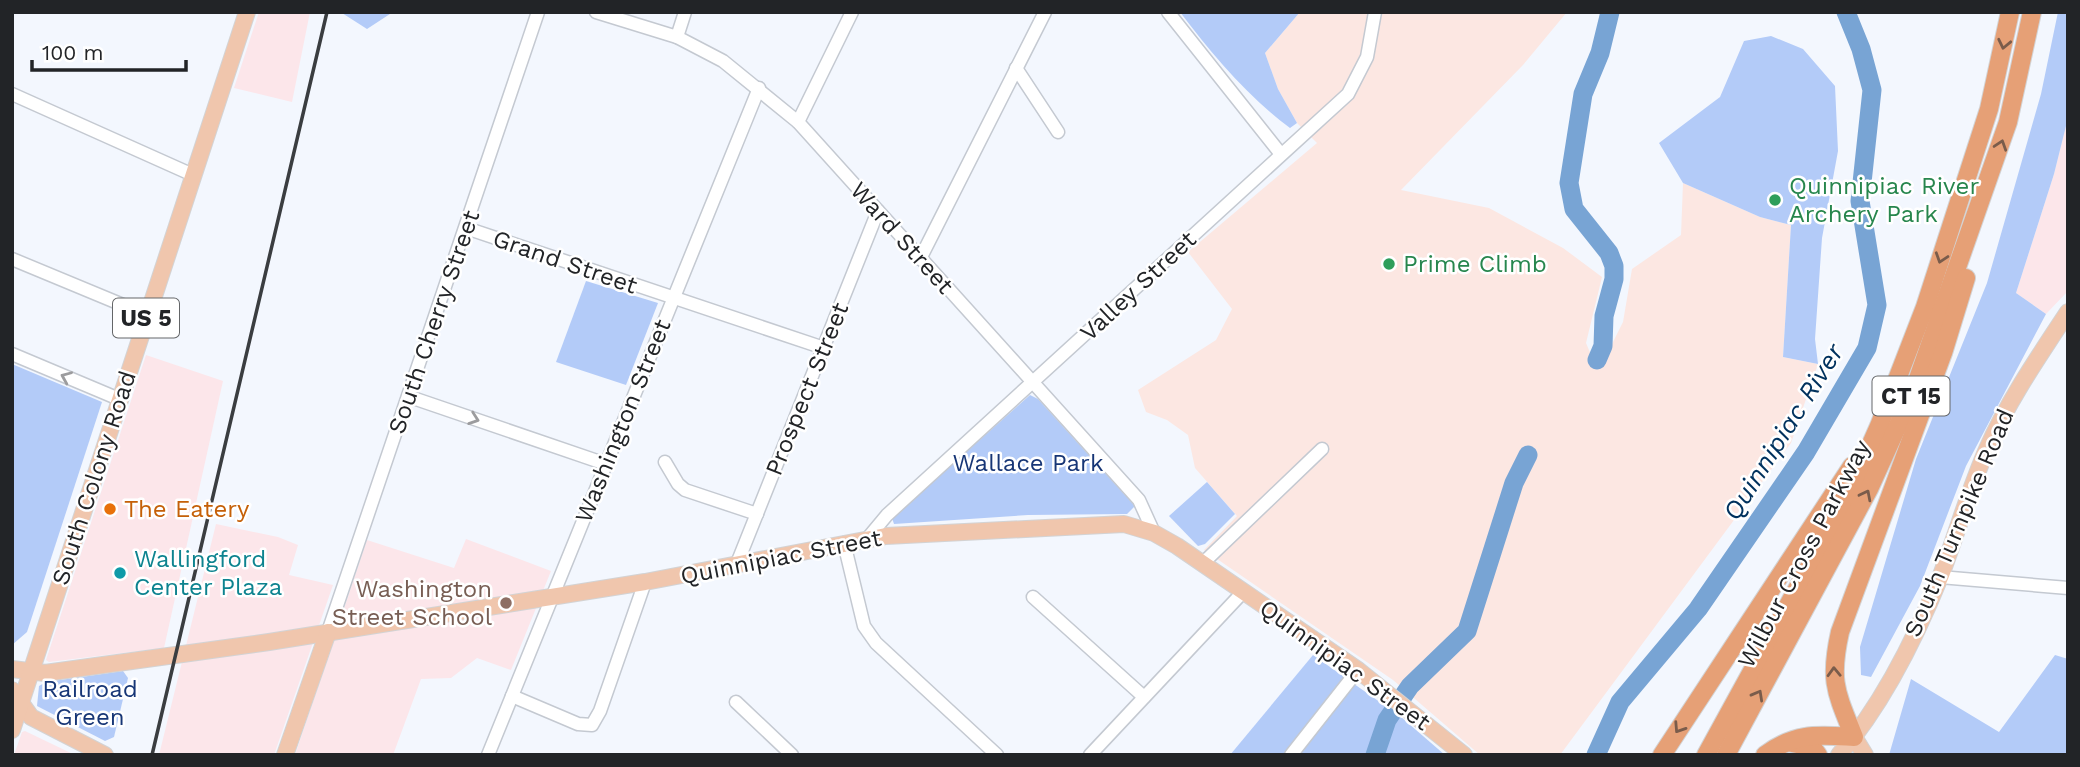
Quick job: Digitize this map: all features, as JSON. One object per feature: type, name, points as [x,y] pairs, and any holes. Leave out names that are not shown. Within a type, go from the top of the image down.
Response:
[{"type":"highway","name":"Wilbur Cross Parkway","points":[[1706,755],[1847,498],[1879,426],[1925,307],[1989,109],[2010,12]]},
{"type":"highway","name":"Wilbur Cross Parkway","points":[[1726,755],[1869,489],[1914,390],[1974,226],[2008,122],[2032,12]]},
{"type":"highway","points":[[1765,755],[1781,743],[1799,736],[1854,737],[1835,688],[1833,665],[1838,643],[1965,288],[1974,226]]},
{"type":"highway","points":[[1662,755],[1879,426]]},
{"type":"highway","points":[[1781,743],[1800,743],[1812,747],[1818,755]]},
{"type":"main road","name":"South Colony Road","points":[[21,704],[247,12]]},
{"type":"main road","name":"South Turnpike Road","points":[[1854,737],[1891,678],[1940,577],[1986,450],[2007,407],[2068,312]]},
{"type":"main road","name":"Quinnipiac Street","points":[[12,669],[31,673],[328,632],[645,582],[867,539],[933,533],[1124,524],[1154,533],[1359,670],[1464,755]]},
{"type":"main road","points":[[285,755],[328,632]]},
{"type":"main road","points":[[12,690],[31,717],[105,755]]},
{"type":"main road","name":"US 5","points":[[12,730],[21,704]]},
{"type":"main road","points":[[1839,755],[1854,737],[1865,755]]},
{"type":"street","name":"South Cherry Street","points":[[328,632],[410,397],[538,12]]},
{"type":"street","name":"Ward Street","points":[[596,12],[677,37],[723,61],[798,121],[1139,500],[1154,533]]},
{"type":"street","points":[[677,37],[685,12]]},
{"type":"street","points":[[798,121],[852,12]]},
{"type":"street","points":[[920,259],[1045,12]]},
{"type":"street","points":[[1168,12],[1280,153]]},
{"type":"street","name":"Valley Street","points":[[867,539],[887,515],[1280,153],[1348,94],[1367,57],[1375,12]]},
{"type":"street","points":[[1016,68],[1058,132]]},
{"type":"street","name":"Washington Street","points":[[488,755],[759,88]]},
{"type":"street","points":[[12,94],[193,175]]},
{"type":"street","name":"Prospect Street","points":[[736,566],[878,211]]},
{"type":"street","name":"Grand Street","points":[[466,228],[824,348]]},
{"type":"street","points":[[12,259],[147,315]]},
{"type":"street","points":[[12,355],[119,400]]},
{"type":"street","points":[[410,397],[607,464]]},
{"type":"street","points":[[1202,564],[1322,449]]},
{"type":"street","points":[[666,462],[678,484],[685,490],[757,514]]},
{"type":"street","points":[[844,543],[864,626],[876,643],[998,755]]},
{"type":"street","points":[[1940,577],[2068,588]]},
{"type":"street","points":[[512,695],[578,724],[592,725],[600,711],[645,582]]},
{"type":"street","points":[[1090,755],[1243,592]]},
{"type":"street","points":[[1033,597],[1144,696]]},
{"type":"street","points":[[1291,755],[1359,670]]},
{"type":"street","points":[[736,702],[792,755]]},
{"type":"shaded area","points":[[259,12],[310,12],[292,102],[234,88]]},
{"type":"shaded area","points":[[1300,12],[1567,12],[1523,65],[1401,190],[1489,208],[1563,248],[1602,277],[1586,343],[1592,357],[1602,364],[1623,322],[1632,269],[1681,235],[1683,183],[1760,217],[1791,225],[1783,357],[1818,364],[1791,443],[1560,755],[1480,755],[1393,680],[1204,550],[1237,516],[1195,468],[1188,435],[1167,420],[1146,412],[1138,390],[1216,340],[1232,309],[1188,252],[1317,143],[1297,123],[1278,89],[1265,53]]},
{"type":"shaded area","points":[[2068,118],[2068,291],[2046,314],[2016,293],[2054,174]]},
{"type":"shaded area","points":[[146,355],[223,381],[164,648],[49,662],[46,660]]},
{"type":"shaded area","points":[[216,524],[278,537],[298,545],[289,575],[333,585],[274,755],[159,755]]},
{"type":"shaded area","points":[[466,539],[551,571],[511,670],[477,658],[451,678],[421,679],[393,755],[295,755],[367,540],[454,568]]},
{"type":"shaded area","points":[[25,731],[75,755],[14,755],[22,732]]},
{"type":"green space","points":[[342,12],[393,12],[367,29],[342,13]]},
{"type":"green space","points":[[1180,12],[1300,12],[1265,53],[1278,89],[1297,123],[1290,128],[1259,102],[1218,59]]},
{"type":"green space","points":[[2058,12],[2068,12],[2068,118],[2054,174],[2016,293],[2046,314],[1966,466],[1920,586],[1871,677],[1861,675],[1860,647],[1916,459],[1987,283],[2041,94]]},
{"type":"green space","name":"Quinnipiac River Archery Park","points":[[1771,36],[1803,49],[1835,86],[1838,151],[1822,238],[1815,339],[1818,364],[1783,357],[1791,225],[1760,217],[1683,183],[1659,143],[1720,97],[1744,41]]},
{"type":"green space","points":[[586,281],[658,303],[626,385],[556,362]]},
{"type":"green space","points":[[12,364],[102,402],[27,632],[12,645]]},
{"type":"green space","name":"Wallace Park","points":[[1030,395],[1038,399],[1135,506],[1127,514],[1028,515],[894,524],[892,518]]},
{"type":"green space","points":[[1207,482],[1235,514],[1205,544],[1198,546],[1169,516]]},
{"type":"green space","points":[[1313,655],[1401,717],[1445,755],[1230,755]]},
{"type":"green space","points":[[2055,655],[2068,659],[2068,755],[1889,755],[1911,679],[1999,732]]},
{"type":"green space","name":"Railroad Green","points":[[123,671],[128,678],[114,737],[105,741],[37,706],[39,686],[46,682]]},
{"type":"waterway","name":"Quinnipiac River","points":[[1597,360],[1603,346],[1604,316],[1614,279],[1614,266],[1609,253],[1574,209],[1569,183],[1583,94],[1600,53],[1610,12]]},
{"type":"waterway","name":"Quinnipiac River","points":[[1596,755],[1620,702],[1698,609],[1806,452],[1867,348],[1877,305],[1860,201],[1872,90],[1861,49],[1846,12]]},
{"type":"waterway","name":"Quinnipiac River","points":[[1375,755],[1387,720],[1410,686],[1467,631],[1514,483],[1528,455]]},
{"type":"railway","points":[[152,755],[327,12]]},
{"type":"place","name":"Quinnipiac River Archery Park","points":[[1775,200]]},
{"type":"place","name":"Prime Climb","points":[[1389,264]]},
{"type":"place","name":"The Eatery","points":[[110,509]]},
{"type":"place","name":"Wallingford Center Plaza","points":[[120,573]]},
{"type":"place","name":"Washington Street School","points":[[506,603]]}]
